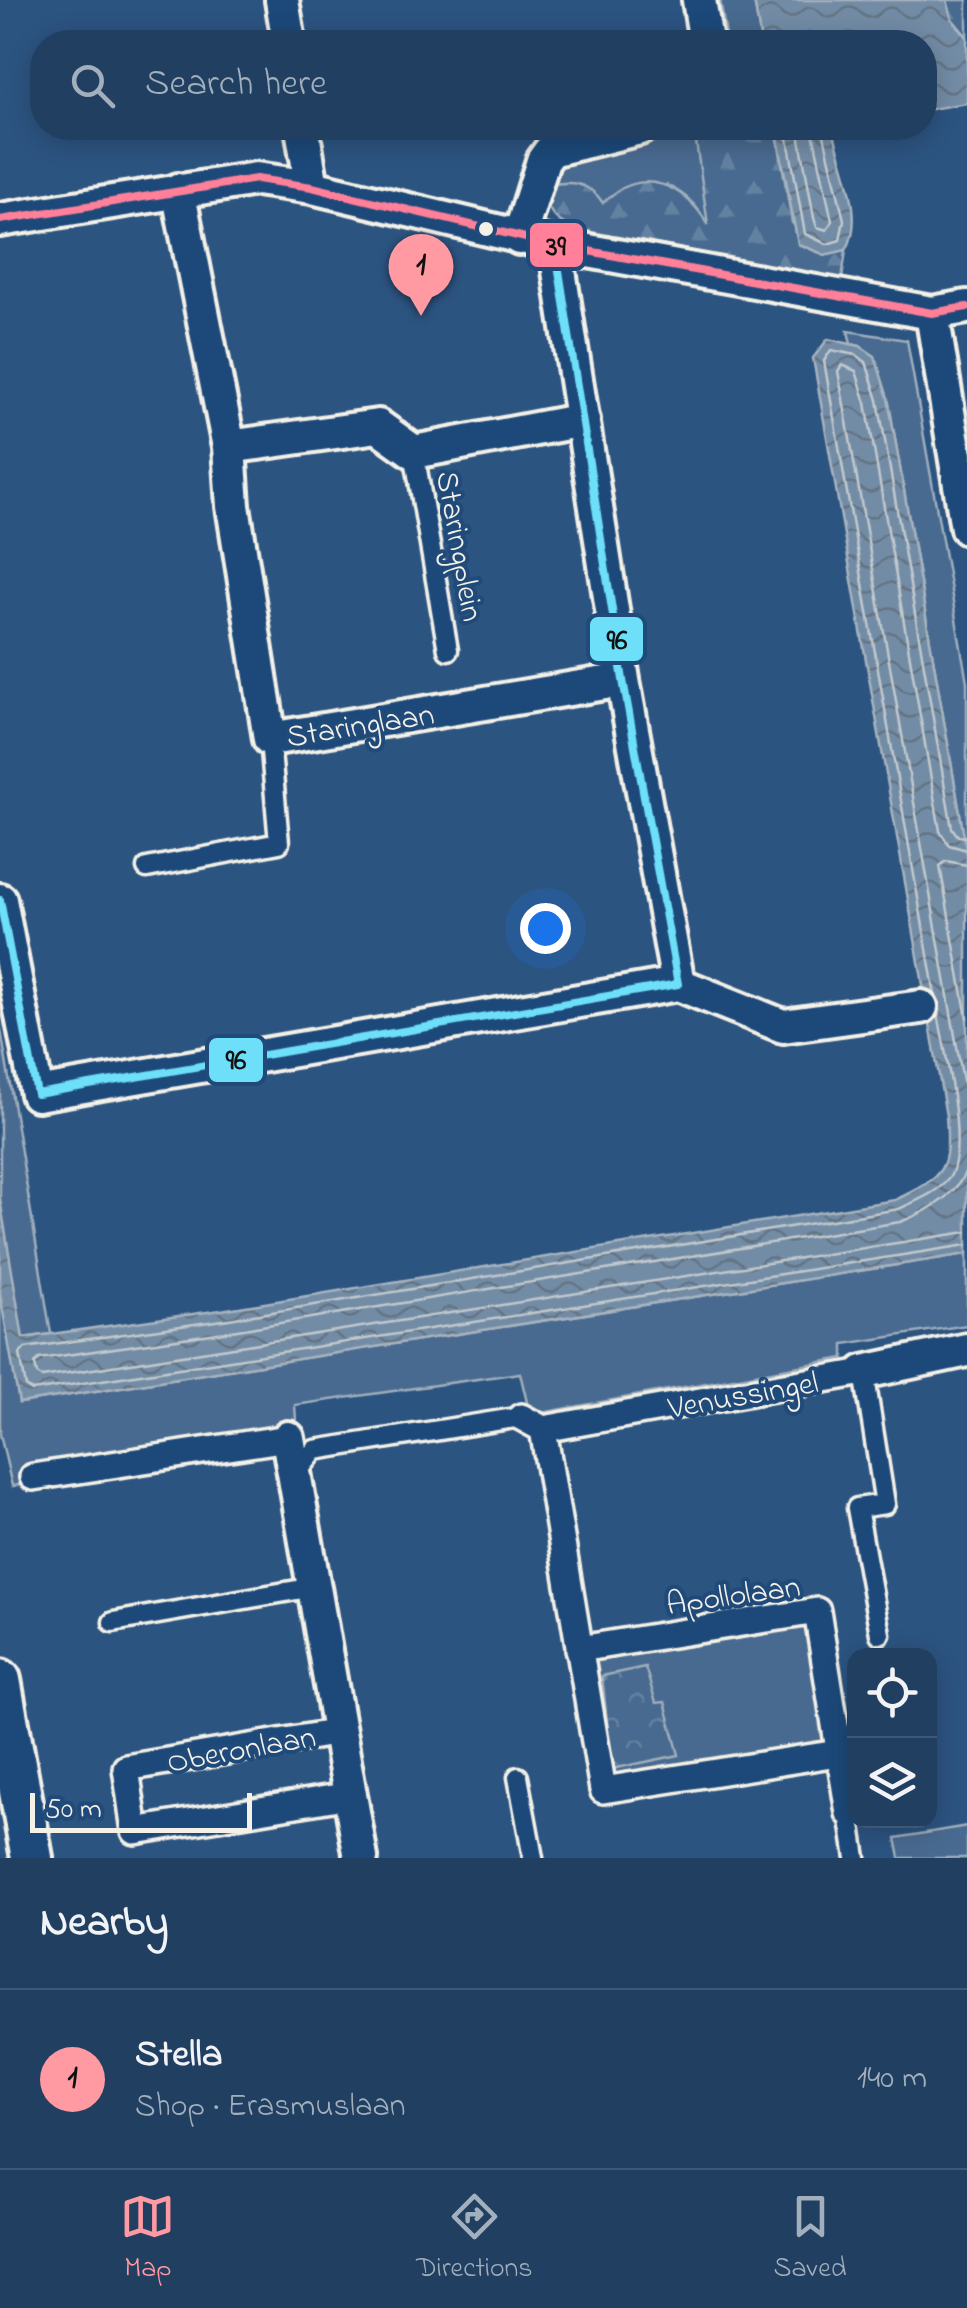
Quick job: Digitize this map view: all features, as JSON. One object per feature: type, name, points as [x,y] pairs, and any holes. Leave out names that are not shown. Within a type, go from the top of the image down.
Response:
[{"type":"street","points":[[282,0],[287,30]]},
{"type":"street","points":[[699,0],[704,30]]},
{"type":"street","points":[[304,140],[312,186]]},
{"type":"street","points":[[520,238],[543,161],[551,150],[591,140]]},
{"type":"street","points":[[0,220],[256,179],[312,186],[520,238],[932,313],[967,307]]},
{"type":"street","name":"Staringlaan","points":[[178,190],[229,447],[232,506],[270,739],[623,680]]},
{"type":"street","points":[[556,245],[623,680],[678,984]]},
{"type":"street","points":[[932,313],[967,528]]},
{"type":"street","points":[[229,447],[378,426],[414,452],[582,420]]},
{"type":"street","points":[[0,900],[37,1094],[678,984],[782,1026],[921,1006]]},
{"type":"street","name":"Venussingel","points":[[532,1423],[864,1372],[967,1350]]},
{"type":"street","points":[[532,1423],[579,1650],[603,1790],[838,1753]]},
{"type":"street","points":[[34,1477],[288,1438]]},
{"type":"street","name":"Oberonlaan","points":[[288,1438],[361,1858]]},
{"type":"street","name":"Apollolaan","points":[[579,1650],[817,1611],[847,1807]]},
{"type":"street","points":[[0,1680],[8,1773],[32,1858]]},
{"type":"street","name":"Oberonlaan","points":[[339,1732],[126,1768],[135,1831],[350,1796]]},
{"type":"lane","name":"Staringplein","points":[[414,452],[448,650]]},
{"type":"lane","points":[[147,868],[279,844],[270,739]]},
{"type":"lane","points":[[864,1372],[884,1504],[858,1508],[880,1634]]},
{"type":"lane","points":[[294,1476],[315,1450],[532,1423]]},
{"type":"lane","points":[[113,1622],[314,1587]]},
{"type":"lane","points":[[518,1777],[533,1858]]},
{"type":"lane","points":[[851,1828],[856,1858]]},
{"type":"green space","points":[[720,0],[754,0],[759,30],[725,30]]},
{"type":"green space","points":[[947,0],[967,0],[967,37],[952,19]]},
{"type":"green space","points":[[659,140],[696,140],[710,230],[693,203],[666,185],[603,204],[577,185],[545,186],[559,158]]},
{"type":"green space","points":[[696,140],[778,140],[792,223],[825,254],[846,250],[842,279],[575,229],[556,218],[546,201],[544,186],[585,186],[603,203],[632,184],[661,184],[688,199],[708,225]]},
{"type":"green space","points":[[848,331],[907,340],[967,682],[967,854],[888,398],[860,346],[851,344]]},
{"type":"green space","points":[[0,1024],[51,1334],[22,1338],[19,1403],[967,1254],[967,1325],[844,1344],[844,1358],[530,1415],[520,1373],[295,1405],[298,1448],[12,1486],[0,1434]]},
{"type":"green space","points":[[816,1610],[838,1753],[602,1788],[576,1649]]},
{"type":"green space","points":[[645,1667],[656,1703],[665,1702],[679,1755],[612,1769],[602,1676]]},
{"type":"green space","points":[[967,1826],[967,1858],[900,1858],[896,1838]]},
{"type":"water","points":[[754,0],[947,0],[952,19],[967,37],[967,103],[937,108],[937,30],[759,30]]},
{"type":"water","points":[[778,140],[836,140],[853,208],[852,237],[846,250],[825,255],[798,244]]},
{"type":"water","points":[[828,339],[860,346],[875,356],[888,398],[967,854],[967,1254],[19,1403],[0,1294],[0,1199],[23,1338],[221,1310],[895,1200],[925,1184],[941,1169],[947,1149],[946,1116],[813,358]]},
{"type":"transit line","name":"39","points":[[0,220],[256,179],[312,187],[555,245],[932,313],[967,307]]},
{"type":"transit line","name":"96","points":[[0,900],[37,1094],[678,984],[623,680],[555,245]]},
{"type":"place","name":"Stella","points":[[421,316]]}]
